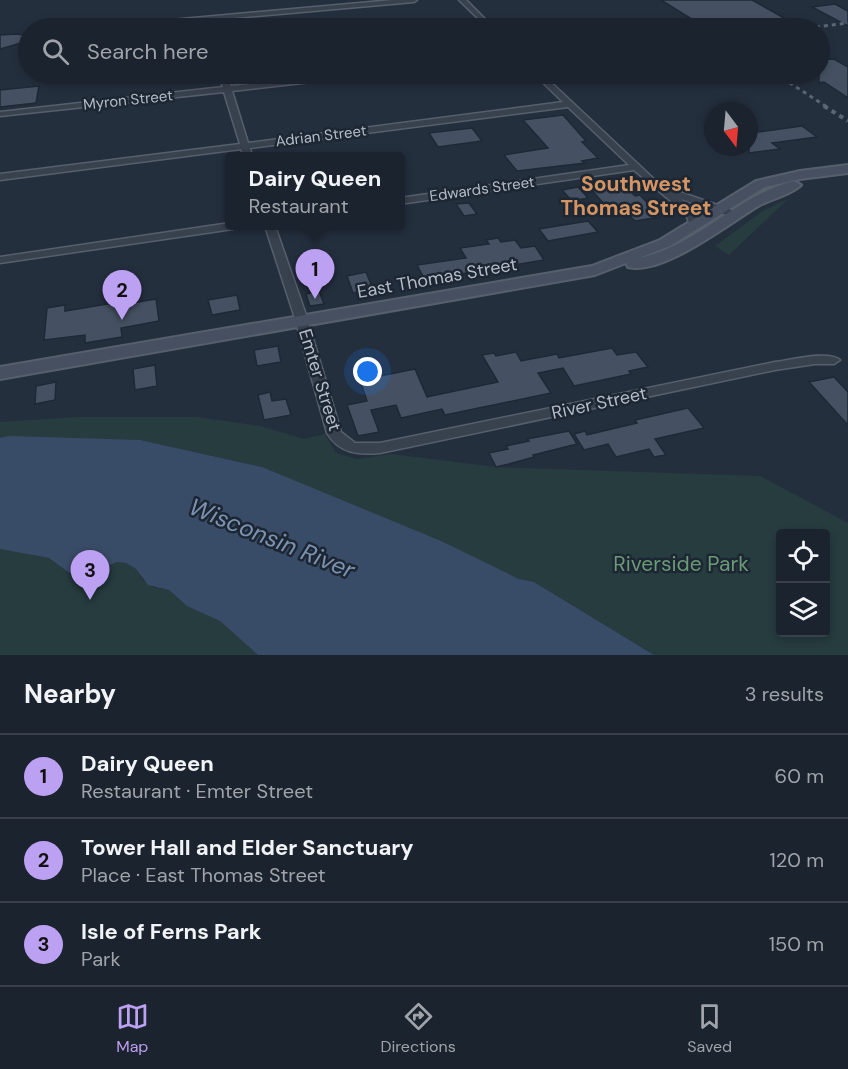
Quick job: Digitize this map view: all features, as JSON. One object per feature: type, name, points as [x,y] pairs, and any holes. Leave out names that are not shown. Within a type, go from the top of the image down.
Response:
[{"type":"main road","points":[[606,268],[663,257],[707,235],[761,184],[800,175],[848,169]]},
{"type":"main road","points":[[729,212],[778,190],[814,180],[848,176]]},
{"type":"main road","name":"East Thomas Street","points":[[0,373],[606,268],[729,212]]},
{"type":"street","points":[[216,18],[414,0]]},
{"type":"street","points":[[462,0],[481,18]]},
{"type":"street","points":[[226,84],[247,152]]},
{"type":"street","name":"Myron Street","points":[[0,114],[273,84]]},
{"type":"street","points":[[549,84],[635,166],[691,213],[695,226]]},
{"type":"street","name":"Adrian Street","points":[[0,177],[570,104]]},
{"type":"street","name":"Edwards Street","points":[[405,200],[635,166]]},
{"type":"street","points":[[665,190],[729,212]]},
{"type":"street","points":[[0,260],[225,226]]},
{"type":"street","name":"Emter Street","points":[[272,230],[302,321],[334,433],[342,443],[364,450]]},
{"type":"street","name":"River Street","points":[[364,450],[775,366],[815,360],[834,360]]},
{"type":"green space","points":[[788,199],[729,255],[715,246],[764,210]]},
{"type":"green space","name":"Riverside Park","points":[[77,417],[197,417],[260,426],[304,439],[325,434],[336,453],[357,459],[391,454],[496,467],[760,476],[848,523],[848,655],[654,655],[534,582],[519,579],[262,467],[140,440],[0,438],[0,422]]},
{"type":"green space","points":[[0,549],[49,558],[71,574],[101,570],[117,562],[126,563],[136,569],[143,580],[153,587],[169,590],[183,603],[220,621],[258,655],[0,655]]},
{"type":"water","name":"Wisconsin River","points":[[9,436],[140,440],[262,467],[441,541],[519,579],[534,582],[654,655],[258,655],[220,621],[187,606],[169,590],[148,585],[136,569],[126,563],[117,562],[94,572],[76,575],[49,558],[0,549],[0,438]]},
{"type":"building","points":[[661,0],[752,0],[784,18],[690,18]]},
{"type":"building","points":[[835,4],[848,11],[848,26],[812,7]]},
{"type":"building","points":[[18,34],[18,44],[0,49],[0,35]]},
{"type":"building","points":[[830,59],[834,59],[848,67],[848,98],[827,84],[830,84]]},
{"type":"building","points":[[39,86],[36,103],[0,107],[0,90]]},
{"type":"building","points":[[563,115],[586,141],[582,142],[598,158],[582,161],[585,163],[517,171],[504,155],[548,148],[523,120]]},
{"type":"building","points":[[802,126],[817,137],[772,143],[780,149],[758,152],[758,132]]},
{"type":"building","points":[[472,128],[482,141],[438,147],[429,133]]},
{"type":"building","points":[[620,181],[635,196],[640,195],[660,217],[635,221],[622,208],[609,210],[591,189]]},
{"type":"building","points":[[578,187],[588,198],[572,201],[562,190]]},
{"type":"building","points":[[469,203],[477,214],[464,216],[456,204]]},
{"type":"building","points":[[588,221],[598,232],[548,241],[539,229]]},
{"type":"building","points":[[498,238],[501,242],[515,240],[521,248],[535,246],[544,260],[425,280],[417,265],[466,258],[460,248],[489,244],[486,240]]},
{"type":"building","points":[[366,272],[373,289],[353,293],[347,276]]},
{"type":"building","points":[[319,291],[324,304],[310,306],[306,294]]},
{"type":"building","points":[[237,295],[240,310],[212,315],[208,300]]},
{"type":"building","points":[[156,299],[159,321],[121,328],[122,337],[85,343],[85,335],[44,340],[47,308],[65,305],[65,311],[119,302],[120,305]]},
{"type":"building","points":[[278,346],[281,362],[257,366],[254,350]]},
{"type":"building","points":[[612,348],[617,355],[636,352],[648,367],[629,371],[631,374],[574,386],[563,368],[538,373],[551,393],[445,415],[442,409],[401,418],[396,405],[371,410],[379,432],[358,436],[347,405],[367,401],[360,380],[415,369],[427,397],[498,382],[482,355],[494,353],[496,356],[516,352],[521,361],[557,354],[559,358]]},
{"type":"building","points":[[155,365],[157,386],[135,390],[133,369]]},
{"type":"building","points":[[834,377],[848,392],[848,425],[809,382]]},
{"type":"building","points":[[56,382],[55,400],[35,404],[36,386]]},
{"type":"building","points":[[270,392],[272,401],[286,399],[291,415],[264,420],[258,395]]},
{"type":"building","points":[[688,408],[704,428],[655,439],[666,455],[654,457],[649,449],[616,457],[608,444],[584,450],[574,434],[585,431],[587,435],[637,423],[635,420]]},
{"type":"building","points":[[569,431],[577,444],[533,455],[534,457],[509,464],[496,467],[489,453],[508,449],[506,446],[529,441],[527,439]]},
{"type":"railway","points":[[830,25],[848,23]]},
{"type":"railway","points":[[791,84],[827,107]]},
{"type":"railway","points":[[824,106],[848,121]]},
{"type":"place","name":"Dairy Queen","points":[[315,299]]},
{"type":"place","name":"Tower Hall and Elder Sanctuary","points":[[122,320]]},
{"type":"place","name":"Isle of Ferns Park","points":[[90,600]]},
{"type":"district","name":"Southwest Thomas Street","points":[[636,196]]}]
